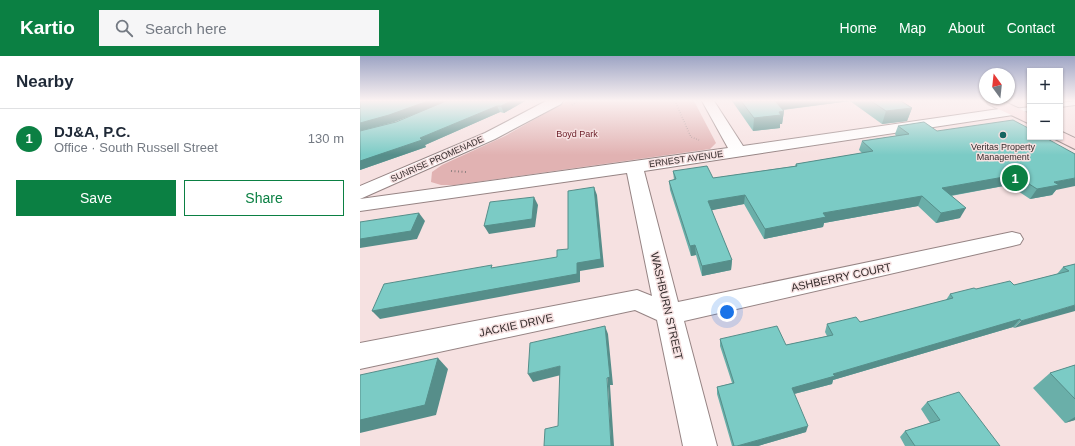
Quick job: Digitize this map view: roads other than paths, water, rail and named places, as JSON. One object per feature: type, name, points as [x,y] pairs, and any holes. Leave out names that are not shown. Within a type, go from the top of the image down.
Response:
[{"type":"main road","points":[[1063,138],[1075,144]]},
{"type":"street","name":"SUNRISE PROMENADE","points":[[360,193],[484,139],[522,119]]},
{"type":"street","points":[[719,119],[738,151]]},
{"type":"street","name":"ERNEST AVENUE","points":[[360,204],[634,167],[962,119]]},
{"type":"street","name":"WASHBURN STREET","points":[[634,167],[700,446]]},
{"type":"street","name":"ASHBERRY COURT","points":[[669,314],[1012,239]]},
{"type":"street","name":"JACKIE DRIVE","points":[[360,356],[637,300],[669,314]]},
{"type":"place","name":"Veritas Property Management","points":[[1003,135]]},
{"type":"place","name":"DJ&A, P.C.","points":[[1015,178]]},
{"type":"park label","name":"Boyd Park","points":[[577,134]]}]
